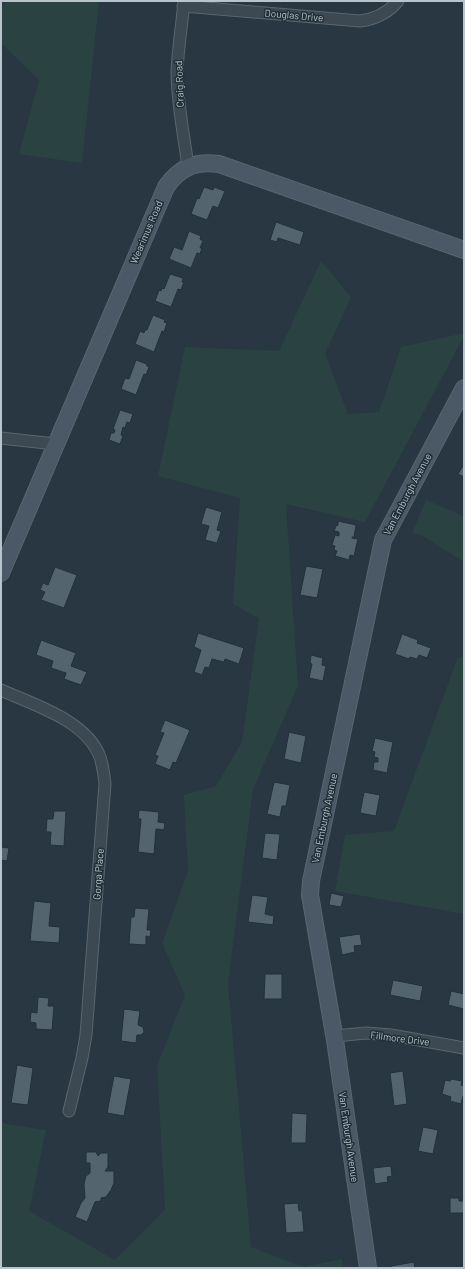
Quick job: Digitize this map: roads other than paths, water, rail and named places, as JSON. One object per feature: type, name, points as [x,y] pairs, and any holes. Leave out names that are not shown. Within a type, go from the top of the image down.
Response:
[{"type":"main road","name":"Wearimus Road","points":[[1,573],[166,187],[172,178],[181,170],[188,166],[203,163],[219,164],[464,250]]},
{"type":"main road","name":"Van Emburgh Avenue","points":[[368,1268],[335,1036],[310,895],[310,881],[383,540],[459,410],[464,388]]},
{"type":"street","name":"Douglas Drive","points":[[184,3],[360,21],[382,15],[393,8],[398,1]]},
{"type":"street","name":"Craig Road","points":[[184,3],[177,73],[178,96],[188,166]]},
{"type":"street","points":[[1,438],[55,444]]},
{"type":"street","name":"Gorga Place","points":[[1,690],[58,715],[72,724],[94,745],[103,769],[106,784],[86,1035],[69,1111]]},
{"type":"street","name":"Fillmore Drive","points":[[335,1036],[366,1034],[391,1035],[464,1048]]}]
